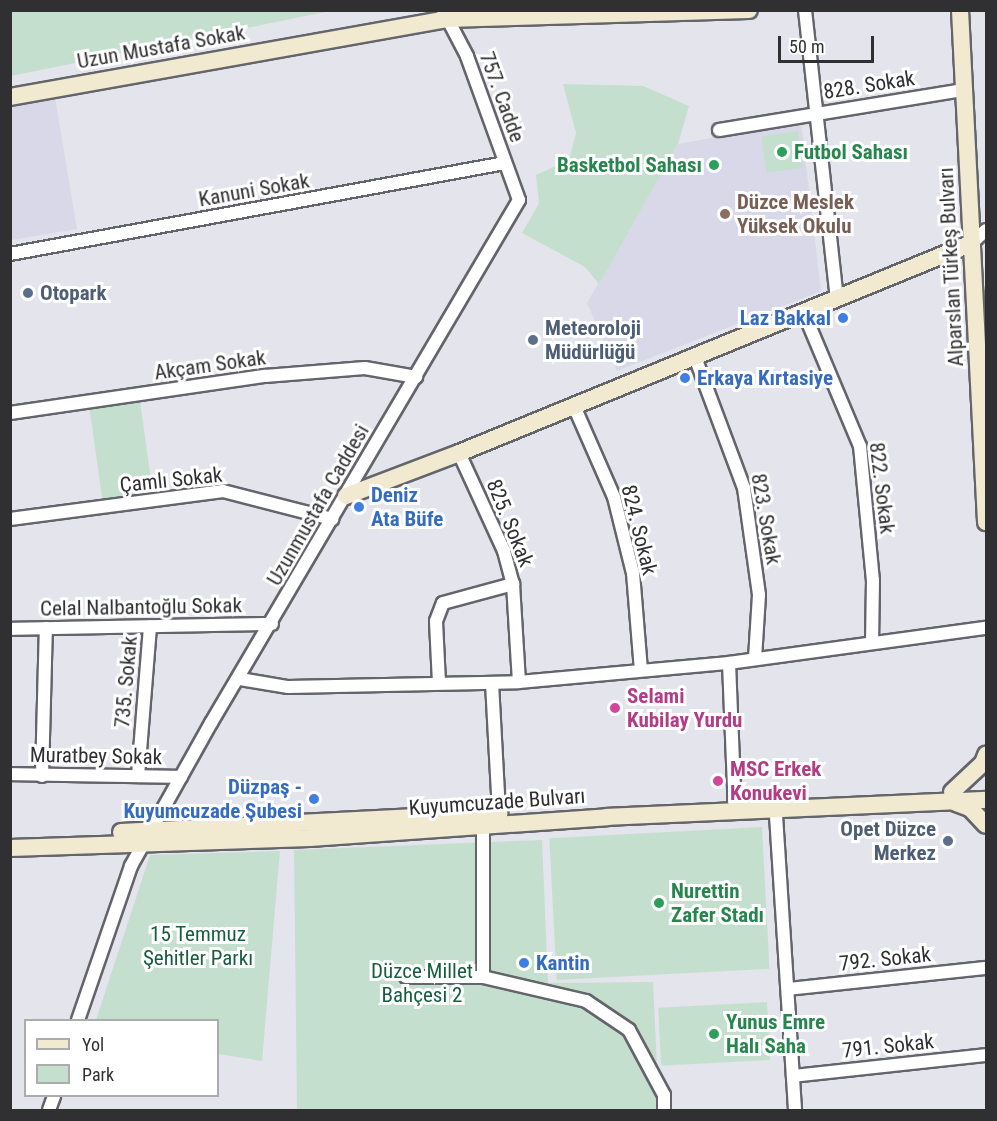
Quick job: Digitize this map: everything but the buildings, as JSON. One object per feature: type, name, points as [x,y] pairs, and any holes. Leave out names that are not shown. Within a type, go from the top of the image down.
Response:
[{"type":"main road","name":"Uzun Mustafa Sokak","points":[[10,97],[445,15],[749,10]]},
{"type":"main road","name":"Alparslan Türkeş Bulvarı","points":[[960,10],[972,243],[980,270],[987,522]]},
{"type":"main road","points":[[346,496],[459,453],[972,243]]},
{"type":"main road","points":[[987,755],[983,763],[951,796],[970,808],[987,825]]},
{"type":"main road","name":"Kuyumcuzade Bulvarı","points":[[10,848],[149,836],[951,796],[987,790]]},
{"type":"main road","name":"Kuyumcuzade Bulvarı","points":[[951,796],[987,800]]},
{"type":"main road","name":"Kuyumcuzade Bulvarı","points":[[10,837],[149,836]]},
{"type":"street","points":[[806,10],[837,299]]},
{"type":"street","name":"757. Cadde","points":[[445,15],[467,56],[519,200]]},
{"type":"street","name":"828. Sokak","points":[[718,130],[964,90]]},
{"type":"street","name":"Kanuni Sokak","points":[[10,254],[505,163]]},
{"type":"street","name":"Uzunmustafa Caddesi","points":[[78,1019],[131,866],[519,200]]},
{"type":"street","points":[[972,243],[987,230]]},
{"type":"street","name":"822. Sokak","points":[[804,312],[860,446],[873,580],[872,643]]},
{"type":"street","name":"823. Sokak","points":[[695,357],[744,488],[759,595],[755,658]]},
{"type":"street","name":"Akçam Sokak","points":[[10,413],[265,376],[365,368],[416,377]]},
{"type":"street","name":"824. Sokak","points":[[574,406],[614,497],[633,573],[641,670]]},
{"type":"street","name":"825. Sokak","points":[[459,453],[504,551],[513,584],[519,682]]},
{"type":"street","name":"Çamlı Sokak","points":[[10,519],[223,491],[332,519]]},
{"type":"street","points":[[440,683],[436,621],[443,603],[513,584]]},
{"type":"street","name":"Celal Nalbantoğlu Sokak","points":[[10,629],[272,624]]},
{"type":"street","name":"735. Sokak","points":[[138,776],[150,626]]},
{"type":"street","points":[[42,776],[46,628]]},
{"type":"street","points":[[240,679],[288,687],[519,682],[729,663],[987,628]]},
{"type":"street","points":[[729,663],[735,807]]},
{"type":"street","points":[[483,977],[492,683]]},
{"type":"street","name":"Muratbey Sokak","points":[[10,774],[181,777]]},
{"type":"street","points":[[776,805],[795,1110]]},
{"type":"street","name":"792. Sokak","points":[[788,989],[987,968]]},
{"type":"street","points":[[406,977],[483,977],[586,1001],[629,1030],[664,1095],[664,1110]]},
{"type":"street","name":"791. Sokak","points":[[793,1076],[987,1055]]},
{"type":"shaded area","points":[[55,97],[77,229],[11,240],[11,105]]},
{"type":"shaded area","name":"Düzce Meslek Yüksek Okulu","points":[[801,122],[821,291],[617,371],[587,303],[678,144]]},
{"type":"green space","points":[[11,10],[330,10],[330,11],[11,76]]},
{"type":"green space","points":[[563,84],[643,86],[689,106],[678,144],[599,284],[585,267],[522,233],[539,203],[536,175],[569,160],[576,133]]},
{"type":"green space","name":"Futbol Sahası","points":[[798,131],[803,168],[767,173],[761,136]]},
{"type":"green space","points":[[139,394],[154,500],[103,507],[88,401]]},
{"type":"green space","name":"Nurettin Zafer Stadı","points":[[762,827],[769,969],[557,980],[549,838]]},
{"type":"green space","name":"Düzce Millet Bahçesi 2","points":[[542,840],[548,983],[653,982],[659,1110],[297,1110],[294,850]]},
{"type":"green space","name":"15 Temmuz Şehitler Parkı","points":[[280,851],[262,1061],[219,1054],[219,1019],[96,1019],[150,855]]},
{"type":"green space","name":"Yunus Emre Halı Saha","points":[[767,1002],[770,1060],[661,1066],[658,1008]]},
{"type":"place","name":"Futbol Sahası","points":[[782,152]]},
{"type":"place","name":"Basketbol Sahası","points":[[714,165]]},
{"type":"place","name":"Düzce Meslek Yüksek Okulu","points":[[725,214]]},
{"type":"place","name":"Otopark","points":[[28,293]]},
{"type":"place","name":"Laz Bakkal","points":[[843,318]]},
{"type":"place","name":"Meteoroloji Müdürlüğü","points":[[533,340]]},
{"type":"place","name":"Erkaya Kırtasiye","points":[[685,378]]},
{"type":"place","name":"Deniz Ata Büfe","points":[[359,507]]},
{"type":"place","name":"Selami Kubilay Yurdu","points":[[615,708]]},
{"type":"place","name":"MSC Erkek Konukevi","points":[[718,781]]},
{"type":"place","name":"Düzpaş - Kuyumcuzade Şubesi","points":[[314,799]]},
{"type":"place","name":"Opet Düzce Merkez","points":[[948,841]]},
{"type":"place","name":"Nurettin Zafer Stadı","points":[[659,903]]},
{"type":"place","name":"Kantin","points":[[524,963]]},
{"type":"place","name":"Yunus Emre Halı Saha","points":[[714,1034]]}]
